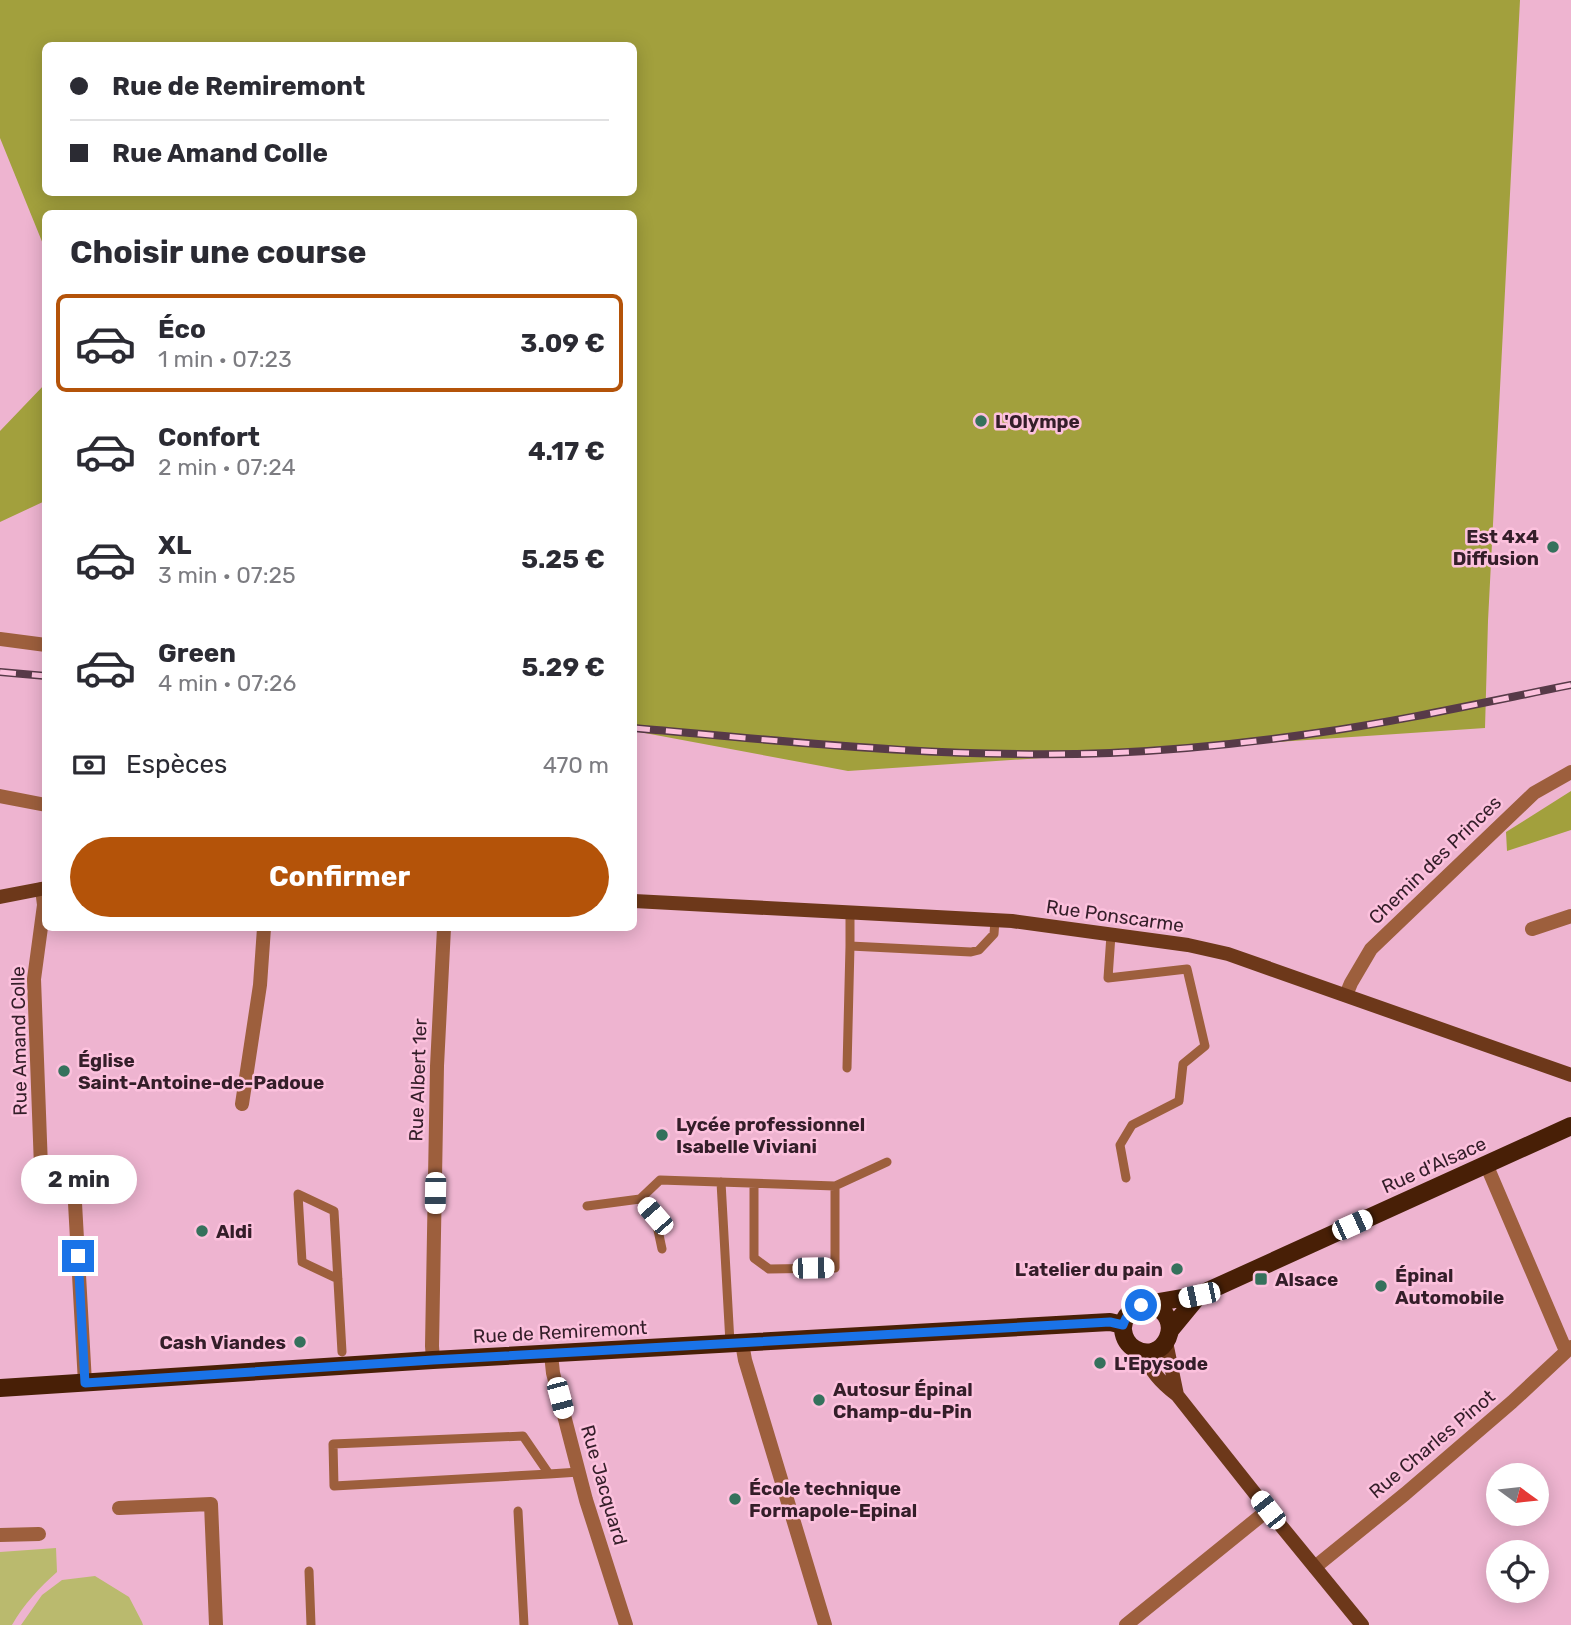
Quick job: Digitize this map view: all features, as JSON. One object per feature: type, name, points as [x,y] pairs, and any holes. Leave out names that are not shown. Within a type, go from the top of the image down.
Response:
[{"type":"main road","name":"Rue d'Alsace","points":[[1150,1304],[1199,1295],[1571,1126]]},
{"type":"main road","name":"Rue d'Alsace","points":[[1168,1336],[1199,1295]]},
{"type":"main road","points":[[1150,1304],[1159,1308],[1170,1321],[1168,1336],[1158,1350],[1142,1352],[1127,1342],[1123,1325],[1126,1316],[1133,1309],[1150,1304]]},
{"type":"main road","name":"Rue de Remiremont","points":[[0,1388],[1006,1327],[1110,1322],[1123,1325]]},
{"type":"street","points":[[0,639],[42,644]]},
{"type":"street","name":"Chemin des Princes","points":[[1346,995],[1371,949],[1534,793],[1571,772]]},
{"type":"street","points":[[0,796],[42,804]]},
{"type":"street","points":[[0,897],[42,888]]},
{"type":"street","name":"Rue Ponscarme","points":[[637,901],[995,920],[1188,945],[1228,954],[1571,1075]]},
{"type":"street","points":[[1532,929],[1571,916]]},
{"type":"street","name":"Rue Amand Colle","points":[[42,920],[34,979],[41,1167],[74,1185],[85,1383]]},
{"type":"street","points":[[242,1104],[260,985],[264,931]]},
{"type":"street","name":"Rue Albert 1er","points":[[433,1360],[437,1079],[444,931]]},
{"type":"street","points":[[1486,1164],[1568,1349]]},
{"type":"street","points":[[1168,1336],[1177,1395]]},
{"type":"street","points":[[736,1343],[745,1360],[825,1625]]},
{"type":"street","name":"Rue Charles Pinot","points":[[1315,1567],[1512,1402],[1568,1349]]},
{"type":"street","points":[[1142,1352],[1159,1381],[1177,1395],[1362,1625]]},
{"type":"street","name":"Rue Jacquard","points":[[551,1354],[579,1472],[626,1625]]},
{"type":"street","points":[[119,1508],[211,1503],[216,1625]]},
{"type":"street","points":[[1126,1625],[1268,1510]]},
{"type":"street","points":[[0,1535],[39,1534]]},
{"type":"lane","points":[[847,1068],[850,912]]},
{"type":"lane","points":[[850,946],[971,952],[979,950],[994,934],[995,920]]},
{"type":"lane","points":[[1111,935],[1108,978],[1187,969],[1205,1046],[1183,1064],[1179,1101],[1132,1125],[1120,1145],[1126,1178]]},
{"type":"lane","points":[[587,1206],[640,1199],[660,1180],[835,1186],[887,1162]]},
{"type":"lane","points":[[721,1182],[736,1343]]},
{"type":"lane","points":[[754,1184],[754,1258],[769,1269],[835,1268],[835,1186]]},
{"type":"lane","points":[[338,1279],[302,1262],[298,1194],[334,1211],[338,1279],[342,1352]]},
{"type":"lane","points":[[640,1199],[655,1216],[662,1248]]},
{"type":"lane","points":[[549,1474],[523,1436],[333,1444],[334,1486],[549,1474],[579,1472]]},
{"type":"lane","points":[[518,1511],[524,1625]]},
{"type":"lane","points":[[310,1571],[312,1625]]},
{"type":"shaded area","points":[[0,0],[1520,0],[1488,621],[1485,728],[848,771],[637,732],[637,210],[42,210],[42,242],[0,138]]},
{"type":"shaded area","points":[[42,387],[42,502],[0,522],[0,431]]},
{"type":"shaded area","points":[[1571,791],[1571,830],[1507,851],[1506,832]]},
{"type":"shaded area","points":[[56,1548],[57,1572],[32,1597],[12,1625],[0,1625],[0,1552]]},
{"type":"shaded area","points":[[95,1576],[129,1597],[143,1625],[21,1625],[42,1595],[62,1580]]},
{"type":"railway","points":[[0,672],[42,676]]},
{"type":"railway","points":[[637,728],[812,744],[931,751],[991,754],[1110,753],[1213,746],[1316,733],[1571,685]]},
{"type":"place","name":"L'Olympe","points":[[981,421]]},
{"type":"place","name":"Est 4x4 Diffusion","points":[[1553,547]]},
{"type":"place","name":"Église Saint-Antoine-de-Padoue","points":[[64,1071]]},
{"type":"place","name":"Lycée professionnel Isabelle Viviani","points":[[662,1135]]},
{"type":"place","name":"Aldi","points":[[202,1231]]},
{"type":"place","name":"L'atelier du pain","points":[[1177,1269]]},
{"type":"place","name":"Alsace","points":[[1261,1279]]},
{"type":"place","name":"Épinal Automobile","points":[[1381,1286]]},
{"type":"place","name":"Cash Viandes","points":[[300,1342]]},
{"type":"place","name":"L'Epysode","points":[[1100,1363]]},
{"type":"place","name":"Autosur Épinal Champ-du-Pin","points":[[819,1400]]},
{"type":"place","name":"École technique Formapole-Epinal","points":[[735,1499]]},
{"type":"route","points":[[78,1256],[85,1383],[1006,1327],[1110,1322],[1123,1325],[1126,1316],[1141,1305]]}]
